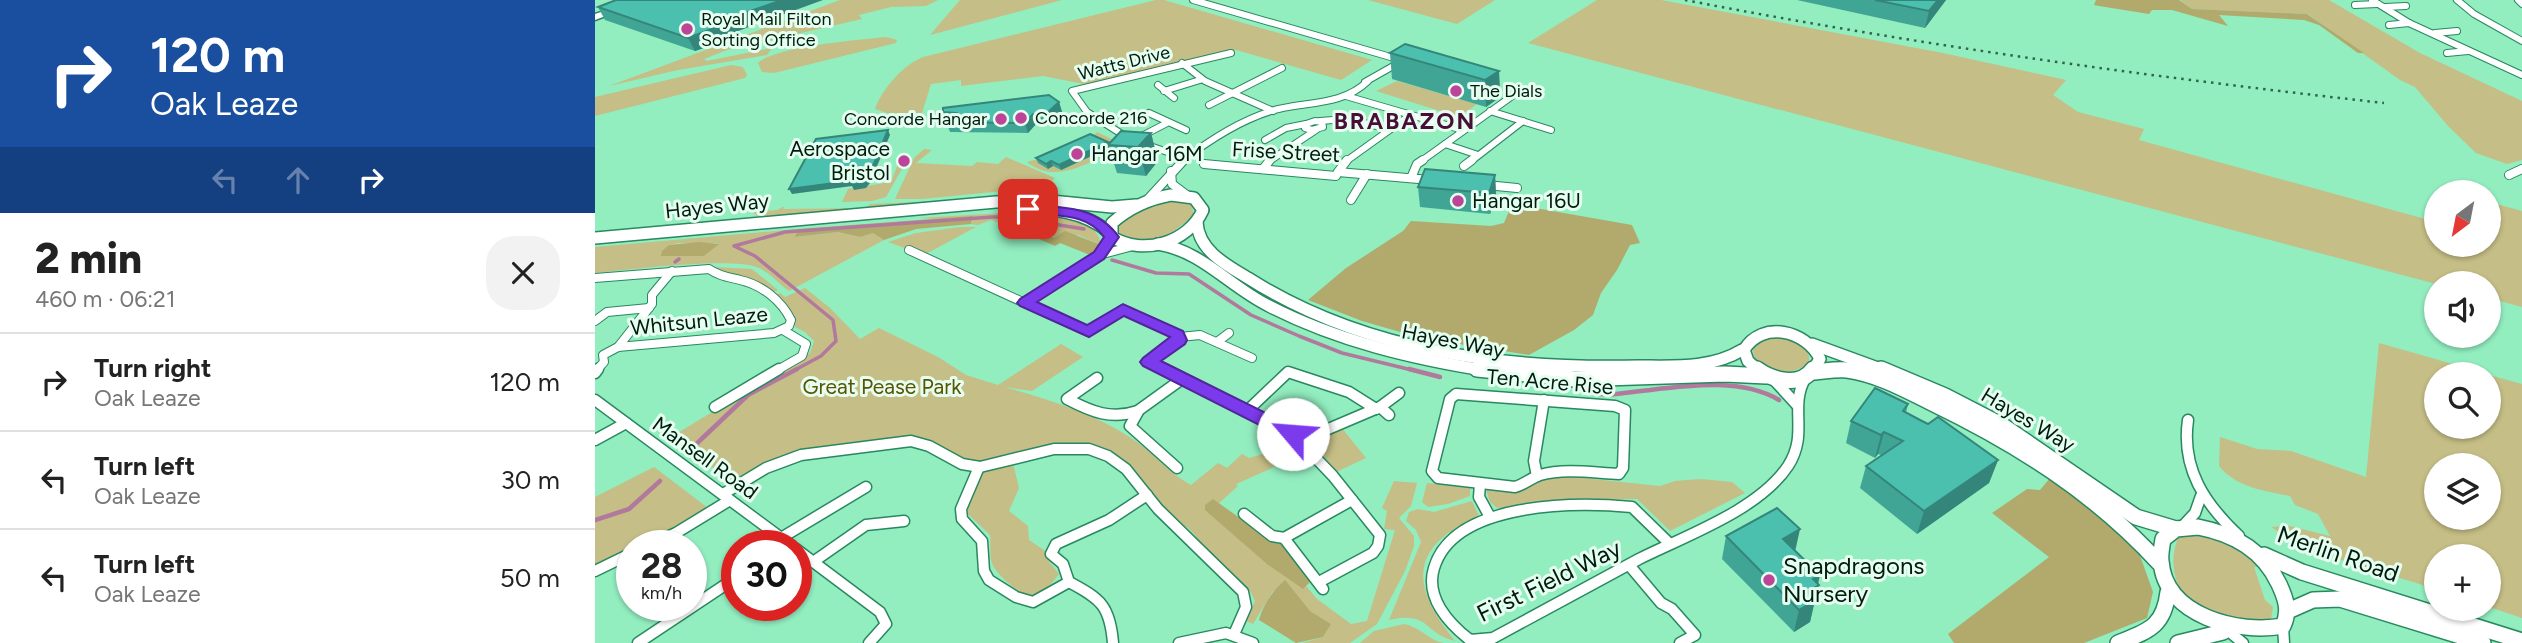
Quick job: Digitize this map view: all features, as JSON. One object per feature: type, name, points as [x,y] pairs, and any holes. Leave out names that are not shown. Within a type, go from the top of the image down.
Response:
[{"type":"main road","points":[[595,13],[615,0]]},
{"type":"main road","points":[[595,13],[628,0]]},
{"type":"main road","points":[[595,13],[638,0]]},
{"type":"main road","points":[[595,13],[644,0]]},
{"type":"street","points":[[1193,0],[1402,61]]},
{"type":"street","points":[[2457,0],[2474,14],[2522,41]]},
{"type":"street","points":[[2518,0],[2522,4]]},
{"type":"street","points":[[2378,4],[2409,23],[2522,75]]},
{"type":"street","points":[[2355,5],[2406,6]]},
{"type":"street","points":[[2391,24],[2409,23]]},
{"type":"street","points":[[2435,33],[2451,31]]},
{"type":"street","points":[[2453,53],[2469,50]]},
{"type":"street","name":"Watts Drive","points":[[1133,140],[1089,115],[1072,90],[1231,53]]},
{"type":"street","points":[[1148,199],[1185,158],[1251,120],[1273,111],[1354,93],[1411,56]]},
{"type":"street","points":[[1182,63],[1200,80],[1273,111]]},
{"type":"street","points":[[1209,105],[1282,68]]},
{"type":"street","points":[[1164,91],[1200,80]]},
{"type":"street","points":[[1158,85],[1174,98]]},
{"type":"street","points":[[1411,178],[1417,164],[1515,94],[1503,90]]},
{"type":"street","points":[[1346,95],[1463,130]]},
{"type":"street","points":[[1490,111],[1551,130]]},
{"type":"street","points":[[1149,113],[1186,130]]},
{"type":"street","points":[[1338,172],[1348,158],[1409,116]]},
{"type":"street","points":[[1265,140],[1286,128],[1319,121],[1346,119],[1390,130]]},
{"type":"street","points":[[1263,169],[1272,157],[1323,127],[1319,121]]},
{"type":"street","points":[[1464,166],[1523,121]]},
{"type":"street","points":[[1133,140],[1167,123]]},
{"type":"street","points":[[1306,124],[1307,129],[1315,130]]},
{"type":"street","points":[[1133,140],[1185,158]]},
{"type":"street","points":[[1445,144],[1478,155]]},
{"type":"street","name":"Frise Street","points":[[1203,164],[1336,176],[1338,172],[1439,181]]},
{"type":"street","points":[[2509,175],[2522,169]]},
{"type":"street","points":[[1171,172],[1172,184],[1189,197]]},
{"type":"street","name":"Frise Street","points":[[1351,200],[1367,174]]},
{"type":"street","points":[[1494,186],[1499,176]]},
{"type":"street","points":[[1480,184],[1517,188]]},
{"type":"street","points":[[1099,256],[1111,236],[1112,223],[1136,205],[1148,199],[1171,195],[1189,197]]},
{"type":"street","name":"Hayes Way","points":[[1189,197],[1201,205],[1202,215],[1197,222],[1198,237],[1207,249],[1280,298],[1331,320],[1400,342],[1455,355],[1565,367],[1674,365],[1722,360],[1742,350]]},
{"type":"street","name":"Hayes Way","points":[[595,238],[1017,201],[1066,201],[1112,207],[1136,205]]},
{"type":"street","name":"Hayes Way","points":[[595,244],[1002,209],[1073,212],[1097,221],[1116,242],[1133,246]]},
{"type":"street","points":[[1025,303],[1099,256],[1133,246],[1158,244],[1180,235],[1197,222]]},
{"type":"street","name":"Hayes Way","points":[[1158,244],[1176,246],[1243,291],[1279,311],[1349,340],[1394,352],[1546,377],[1597,380],[1741,373],[1768,377]]},
{"type":"street","points":[[909,250],[1089,332],[1123,309],[1180,337]]},
{"type":"street","name":"Whitsun Leaze","points":[[595,278],[709,269],[725,280],[740,280],[757,286],[771,295],[789,314],[791,320],[783,330],[756,335],[618,347]]},
{"type":"street","points":[[595,373],[604,362],[599,355],[618,347],[649,308],[652,295],[673,271]]},
{"type":"street","points":[[595,321],[607,312],[649,308]]},
{"type":"street","name":"Whitsun Leaze","points":[[715,407],[802,356],[806,344],[783,330]]},
{"type":"street","points":[[1768,377],[1810,375],[1820,359],[1812,344],[1791,333],[1771,331],[1755,335],[1745,343],[1742,350],[1751,367],[1768,377],[1797,405]]},
{"type":"street","points":[[1217,342],[1229,333]]},
{"type":"street","points":[[1251,358],[1195,334],[1180,337],[1149,362],[1290,432],[1352,500],[1380,536],[1373,554],[1321,586],[1284,538]]},
{"type":"street","name":"Hayes Way","points":[[1812,344],[1945,396],[2003,426],[2047,453],[2136,517],[2179,528]]},
{"type":"street","name":"Hayes Way","points":[[1810,375],[1839,370],[1865,374],[1918,396],[1986,430],[2056,474],[2129,531],[2159,563]]},
{"type":"street","points":[[1247,411],[1288,372],[1349,392],[1389,415]]},
{"type":"street","name":"First Field Way","points":[[1669,544],[1632,507],[1585,506],[1527,510],[1490,517],[1444,545],[1434,559],[1431,586],[1457,632],[1470,640],[1495,640],[1755,497],[1783,473],[1799,439],[1797,405],[1800,388],[1810,375]]},
{"type":"street","points":[[1097,378],[1067,399],[1094,413],[1120,418],[1139,410],[1182,379]]},
{"type":"street","points":[[1300,441],[1378,408],[1399,393]]},
{"type":"street","name":"Ten Acre Rise","points":[[1480,484],[1449,481],[1433,476],[1450,399],[1456,394],[1615,406],[1625,410],[1623,468],[1619,474],[1577,472],[1537,475]]},
{"type":"street","name":"Mansell Road","points":[[595,400],[770,530]]},
{"type":"street","points":[[1490,517],[1479,497],[1480,484],[1515,486],[1526,484],[1537,475],[1534,461],[1544,400]]},
{"type":"street","points":[[1139,410],[1130,426],[1177,468]]},
{"type":"street","points":[[2178,643],[2269,633],[2285,627],[2276,577],[2253,548],[2201,496],[2186,450],[2188,419]]},
{"type":"street","points":[[595,440],[626,423]]},
{"type":"street","points":[[680,530],[766,468],[801,454],[911,441],[923,442],[951,460],[979,467],[1038,452],[1070,448],[1092,449],[1112,458],[1137,478],[1147,495],[1246,597],[1244,613],[1235,632]]},
{"type":"street","points":[[979,467],[961,509],[962,519],[982,541],[984,571],[989,580],[1025,601],[1033,601],[1069,582]]},
{"type":"street","points":[[803,530],[827,508],[866,487]]},
{"type":"street","points":[[1113,643],[1112,619],[1104,604],[1069,582],[1063,565],[1051,554],[1052,547],[1109,520],[1147,495]]},
{"type":"street","points":[[2118,643],[2159,622],[2165,616],[2168,592],[2159,563],[2163,539],[2195,513],[2201,496]]},
{"type":"street","points":[[1244,514],[1272,536],[1284,538],[1352,500]]},
{"type":"street","points":[[813,562],[866,525],[904,521]]},
{"type":"street","points":[[2179,528],[2209,529],[2253,548]]},
{"type":"street","name":"Merlin Road","points":[[2253,548],[2302,572],[2522,641]]},
{"type":"street","points":[[595,571],[616,560]]},
{"type":"street","name":"Mansell Road","points":[[813,562],[880,612],[886,624],[869,643]]},
{"type":"street","points":[[1629,565],[1661,603],[1672,609],[1695,635],[1680,643]]},
{"type":"street","points":[[638,643],[721,588]]},
{"type":"street","points":[[2168,592],[2189,614],[2233,636]]},
{"type":"street","name":"Merlin Road","points":[[2285,627],[2313,600],[2340,599],[2483,643]]},
{"type":"street","points":[[1179,643],[1220,632],[1235,632],[1253,643]]},
{"type":"green space","points":[[840,0],[938,0],[926,6],[891,7],[859,15],[862,19],[727,50],[704,59],[707,61],[772,48],[767,55],[678,70],[609,86]]},
{"type":"green space","points":[[960,0],[1062,0],[930,35]]},
{"type":"green space","points":[[1164,0],[1372,60],[1341,80],[1236,50],[1084,84],[1043,76],[961,86],[961,80],[931,84],[922,113],[887,113],[875,109],[894,78],[923,57]]},
{"type":"green space","points":[[1368,0],[1495,0],[1457,24]]},
{"type":"green space","points":[[1597,0],[1661,0],[1943,53],[2066,80],[2053,95],[2078,112],[2144,129],[2139,140],[2424,219],[2424,257],[2501,257],[2501,205],[2522,211],[2522,307],[2501,301],[2501,271],[2424,271],[2424,281],[1528,43]]},
{"type":"green space","points":[[2180,0],[2329,0],[2420,53],[2522,101],[2522,160],[2507,164],[2476,153],[2448,126],[2415,87],[2400,80],[2308,14],[2192,9]]},
{"type":"green space","points":[[886,37],[897,40],[896,43],[774,73],[762,72],[758,63],[768,57],[799,48]]},
{"type":"green space","points":[[731,65],[743,67],[747,75],[745,78],[595,116],[595,97]]},
{"type":"green space","points":[[1397,81],[1477,104],[1449,124],[1444,122],[1453,115],[1376,91]]},
{"type":"green space","points":[[1097,132],[1124,145],[1088,163],[1063,171],[1039,169],[1027,162],[1038,159],[1048,168],[1053,166],[1061,170],[1109,148],[1093,136]]},
{"type":"green space","points":[[924,149],[932,150],[916,163],[972,166],[977,162],[998,164],[1006,157],[1055,178],[1049,184],[1034,188],[922,199],[895,199],[914,158]]},
{"type":"green space","points":[[908,158],[886,197],[872,201],[842,202],[848,189],[891,182],[900,159]]},
{"type":"green space","points":[[1178,199],[1191,204],[1194,215],[1168,236],[1150,242],[1120,237],[1117,232],[1118,224],[1140,207]]},
{"type":"green space","points":[[943,201],[866,208],[870,204]]},
{"type":"green space","points":[[785,206],[783,209],[861,208],[758,217],[753,212],[777,210]]},
{"type":"green space","points":[[1004,213],[1045,214],[1075,219],[1088,225],[1097,234],[1101,245],[1078,235],[1054,238],[1032,228],[1025,233],[991,220],[978,225],[971,224],[973,221],[918,218]]},
{"type":"green space","points":[[976,227],[924,255],[888,242],[916,233]]},
{"type":"green space","points":[[798,229],[796,237],[838,232],[860,237],[873,233],[884,240],[789,291],[759,268],[727,263],[595,273],[595,247]],"holes":[[[718,243],[704,256],[666,256],[669,245]]]},
{"type":"green space","points":[[714,267],[752,269],[778,290],[771,293],[726,278]]},
{"type":"green space","name":"Great Pease Park","points":[[805,288],[830,308],[860,339],[879,328],[938,357],[966,375],[998,385],[1061,344],[1083,357],[1032,391],[1005,387],[1101,421],[1139,444],[1191,485],[1218,463],[1227,468],[1242,454],[1249,458],[1263,454],[1269,457],[1293,445],[1297,451],[1270,469],[1236,484],[1238,486],[1218,504],[1275,543],[1285,545],[1310,583],[1306,586],[1317,599],[1351,624],[1367,621],[1395,530],[1384,529],[1387,511],[1382,508],[1394,481],[1417,483],[1411,506],[1399,518],[1414,536],[1414,546],[1405,571],[1377,624],[1350,643],[1302,643],[1323,637],[1331,624],[1310,611],[1294,594],[1273,591],[1253,624],[1246,621],[1255,601],[1250,591],[1195,541],[1196,536],[1187,527],[1181,526],[1094,448],[977,463],[957,457],[927,439],[902,438],[799,450],[769,462],[733,483],[671,437],[810,353],[814,341],[795,327],[790,309],[775,295],[780,293],[785,297]]},
{"type":"green space","points":[[1782,336],[1805,348],[1809,363],[1802,368],[1784,372],[1774,371],[1759,363],[1754,356],[1753,347],[1759,340]]},
{"type":"green space","points":[[2379,343],[2446,362],[2424,362],[2424,439],[2501,439],[2501,378],[2522,384],[2522,618],[2501,611],[2501,544],[2424,544],[2424,585],[2305,549],[2271,527],[2290,526],[2330,536],[2318,514],[2295,505],[2290,496],[2242,483],[2219,466],[2220,437],[2257,449],[2291,451],[2366,477]]},
{"type":"green space","points":[[1341,427],[1366,458],[1336,472],[1311,439]]},
{"type":"green space","points":[[1013,463],[1019,488],[1009,511],[1028,526],[1029,540],[1047,552],[1047,559],[1059,574],[1045,590],[1034,596],[1023,593],[998,573],[991,560],[990,535],[968,514],[968,507],[983,472]]},
{"type":"green space","points":[[654,467],[708,508],[668,530],[616,530],[616,556],[595,566],[595,497]]},
{"type":"green space","points":[[1564,476],[1660,486],[1675,481],[1701,479],[1732,482],[1745,493],[1670,531],[1637,499],[1551,500],[1530,506],[1497,508],[1490,502],[1486,490],[1515,492],[1540,481]]},
{"type":"green space","points":[[1427,483],[1470,488],[1470,496],[1448,504],[1428,507],[1422,502]]},
{"type":"green space","points":[[1472,501],[1479,516],[1445,535],[1430,551],[1423,577],[1431,604],[1455,641],[1412,618],[1389,620],[1421,542],[1416,530],[1406,521],[1409,512],[1418,509],[1434,512]]},
{"type":"green space","points":[[2199,533],[2237,545],[2261,567],[2254,567],[2265,600],[2273,607],[2271,619],[2259,626],[2211,616],[2199,611],[2184,596],[2175,577],[2175,546],[2179,536]]},
{"type":"green space","points":[[1404,624],[1443,643],[1360,643],[1374,631]]},
{"type":"shaded area","points":[[2096,0],[2179,0],[2192,9],[2307,14],[2364,53],[2358,53],[2319,25],[2304,20],[2219,15],[2228,26],[2172,10],[2152,10],[2149,14],[2094,5]]},
{"type":"shaded area","points":[[1512,204],[1632,225],[1640,243],[1630,245],[1601,293],[1593,315],[1574,330],[1529,355],[1421,338],[1362,321],[1308,300],[1346,268],[1403,231],[1411,221],[1491,226],[1504,223]]},
{"type":"shaded area","points":[[973,216],[971,224],[916,229],[884,240],[873,233],[860,237],[838,232],[795,237],[798,229]]},
{"type":"shaded area","points":[[1032,228],[1054,238],[1065,231],[1101,245],[1090,255],[1060,243],[1055,246],[1025,233]]},
{"type":"shaded area","points":[[699,242],[719,244],[704,256],[661,256],[662,251],[669,245]]},
{"type":"shaded area","points":[[2050,478],[2114,527],[2138,550],[2153,592],[2147,618],[2084,643],[1954,643],[1948,634],[2049,557],[1992,513],[2027,489],[2040,490]]},
{"type":"shaded area","points":[[1213,499],[1275,543],[1285,545],[1312,579],[1303,589],[1267,564],[1205,510],[1205,505]]},
{"type":"shaded area","points":[[1285,580],[1310,611],[1331,624],[1323,637],[1296,643],[1259,620],[1269,598]]},
{"type":"building","points":[[616,0],[782,0],[710,25],[717,27],[688,38],[598,7]]},
{"type":"building","points":[[1875,0],[1938,0],[1929,11]]},
{"type":"building","points":[[1405,44],[1499,71],[1485,80],[1390,53]]},
{"type":"building","points":[[1049,95],[1059,102],[1046,114],[1033,114],[1025,123],[946,122],[956,113],[943,112],[943,108]]},
{"type":"building","points":[[888,130],[864,183],[851,185],[851,181],[789,189],[816,139]]},
{"type":"building","points":[[1121,131],[1151,133],[1138,147],[1108,145]]},
{"type":"building","points":[[1090,134],[1108,142],[1059,165],[1051,161],[1046,164],[1036,158]]},
{"type":"building","points":[[1425,169],[1495,175],[1489,193],[1418,187]]},
{"type":"building","points":[[1875,388],[1908,404],[1903,411],[1928,424],[1938,417],[1998,460],[1924,511],[1866,466],[1903,441],[1884,432],[1881,435],[1851,421]]},
{"type":"building","points":[[1777,508],[1800,529],[1783,539],[1820,575],[1813,579],[1819,585],[1808,592],[1815,600],[1799,610],[1726,536]]},
{"type":"waterway","points":[[793,371],[821,356],[836,341],[833,320],[755,256],[734,246],[785,232],[992,217],[1042,217],[1059,225],[1084,229]]},
{"type":"waterway","points":[[675,262],[679,259]]},
{"type":"waterway","points":[[1112,260],[1156,273],[1189,274],[1251,315],[1299,336],[1342,353],[1416,371]]},
{"type":"waterway","points":[[692,448],[748,395],[797,369]]},
{"type":"waterway","points":[[1409,369],[1440,377]]},
{"type":"waterway","points":[[1588,392],[1615,394],[1712,385],[1747,388],[1779,400]]},
{"type":"waterway","points":[[595,520],[629,509],[660,481]]},
{"type":"railway","points":[[1685,0],[2034,59],[2384,103]]},
{"type":"place","name":"Royal Mail Filton Sorting Office","points":[[687,29]]},
{"type":"place","name":"The Dials","points":[[1456,91]]},
{"type":"place","name":"Concorde 216","points":[[1021,118]]},
{"type":"place","name":"Concorde Hangar","points":[[1001,119]]},
{"type":"place","name":"Hangar 16M","points":[[1077,154]]},
{"type":"place","name":"Aerospace Bristol","points":[[904,161]]},
{"type":"place","name":"Hangar 16U","points":[[1458,201]]},
{"type":"place","name":"Snapdragons Nursery","points":[[1769,580]]},
{"type":"district","name":"BRABAZON","points":[[1405,121]]},
{"type":"route","points":[[1028,209],[1073,212],[1086,216],[1097,221],[1112,237],[1099,256],[1025,303],[1089,332],[1123,309],[1177,334],[1180,336],[1179,340],[1149,362],[1293,434]]}]
